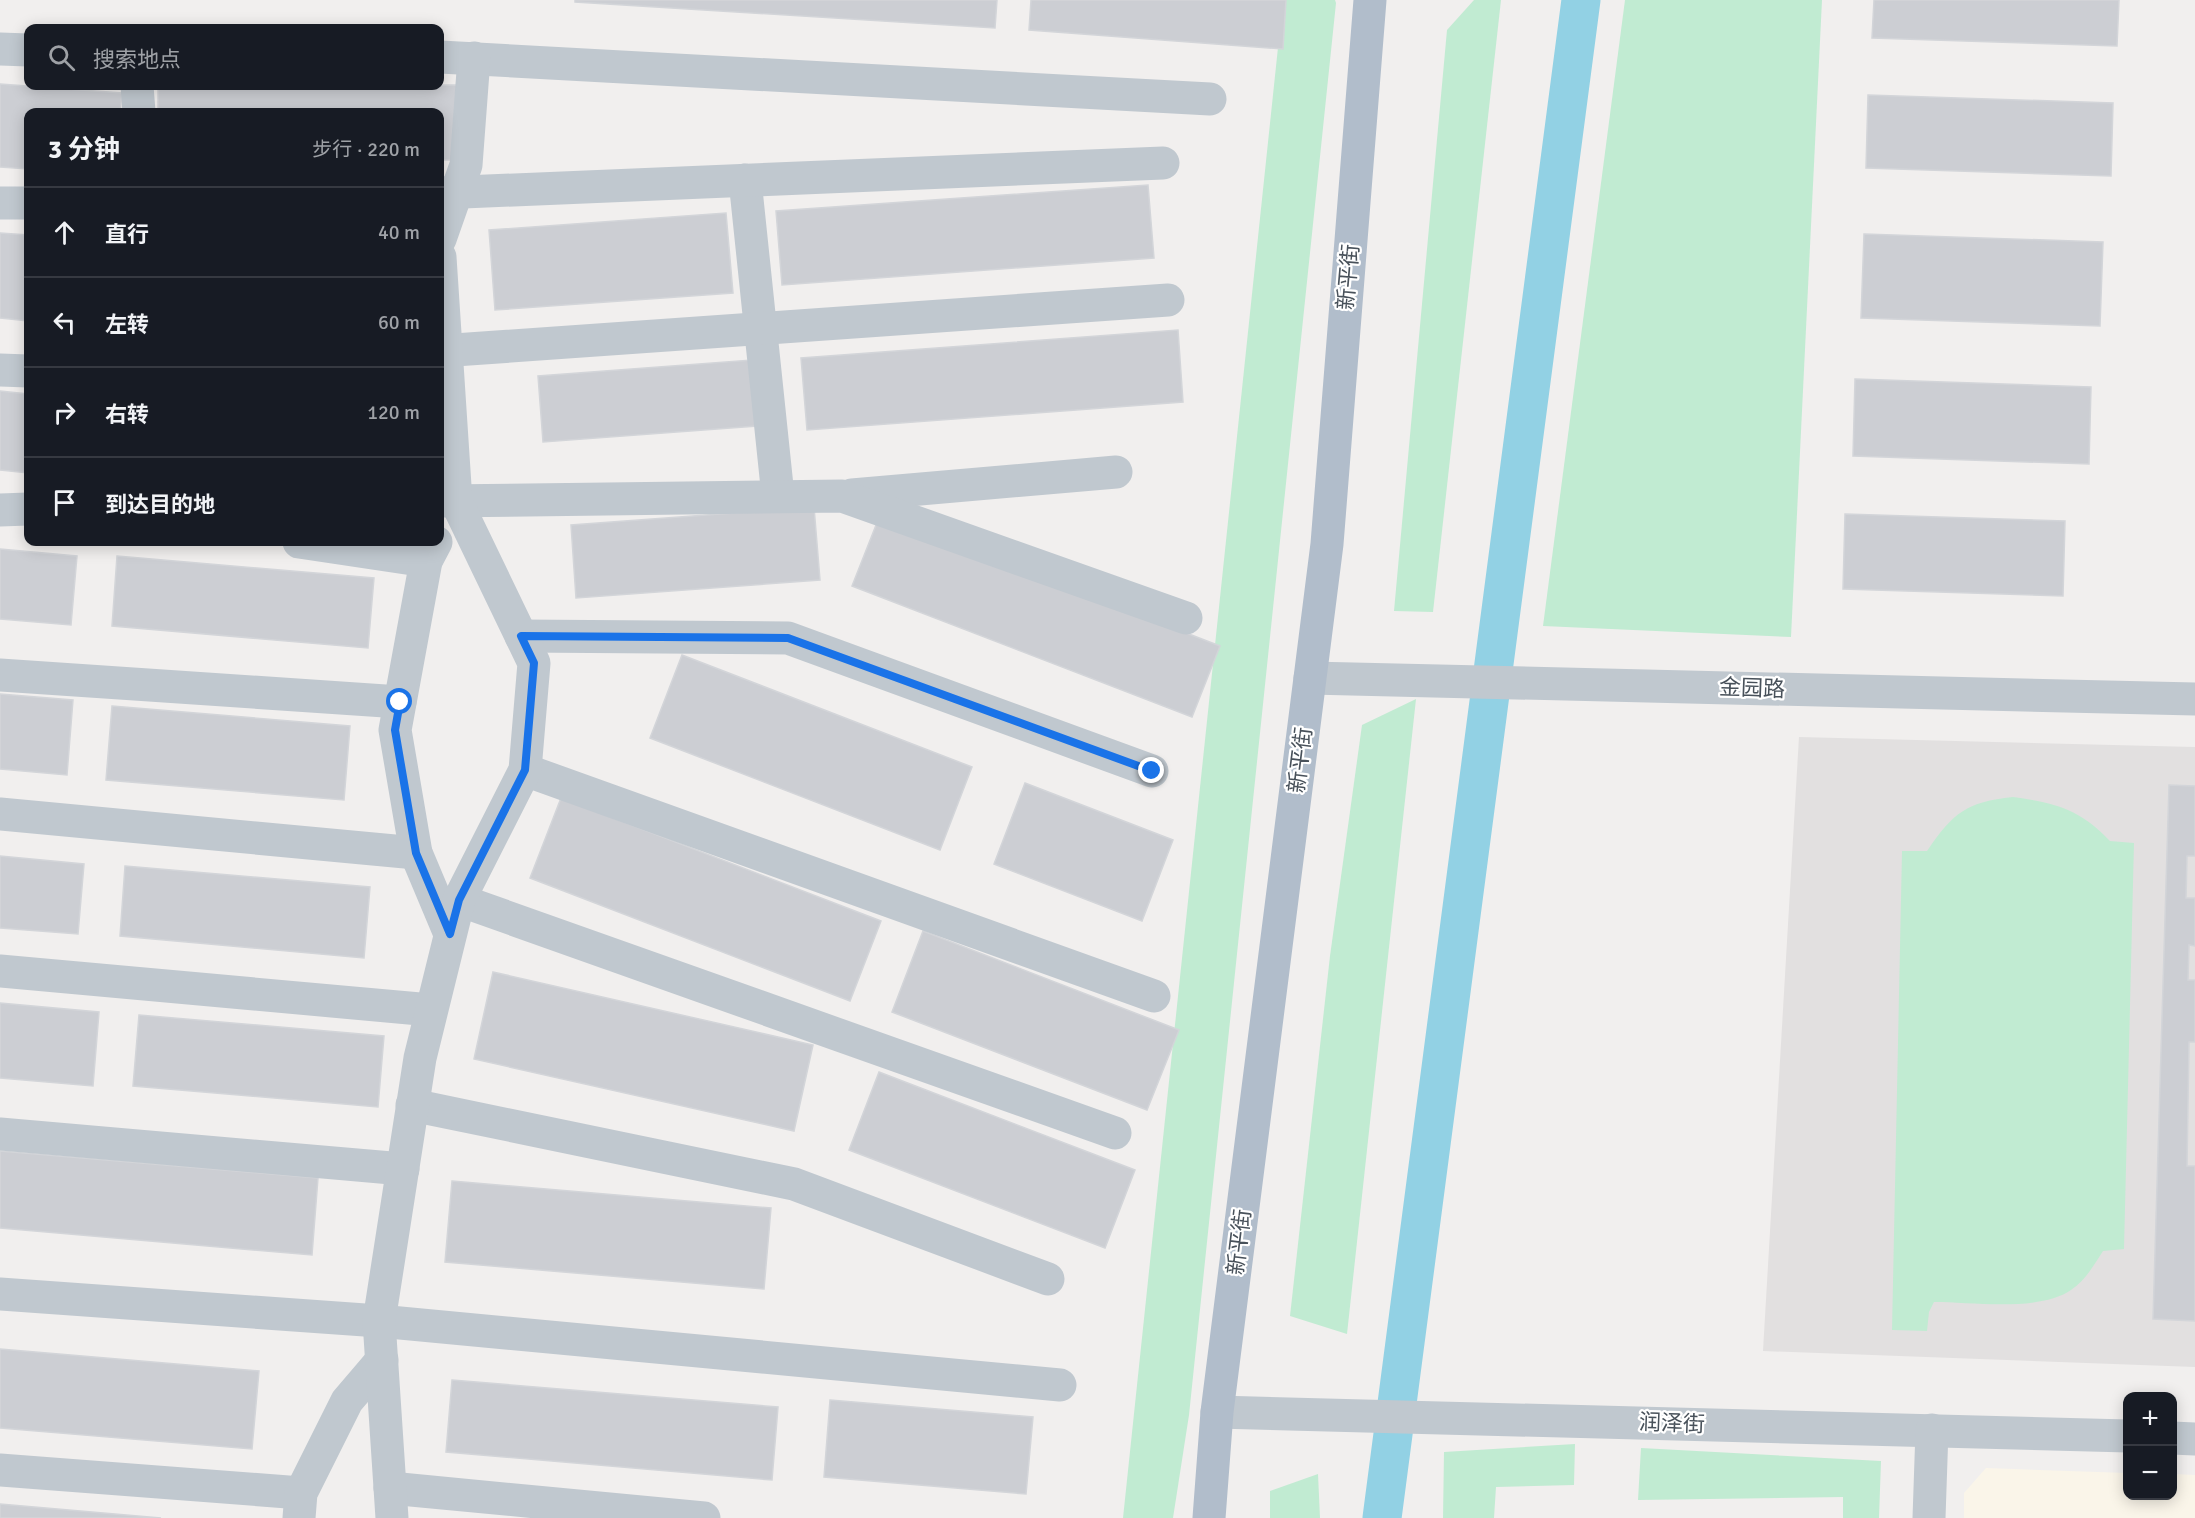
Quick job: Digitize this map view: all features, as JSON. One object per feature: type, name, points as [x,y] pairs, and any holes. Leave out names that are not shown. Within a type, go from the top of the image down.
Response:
[{"type":"main road","name":"新平街","points":[[1209,1518],[1217,1412],[1328,532],[1370,0]]},
{"type":"street","points":[[0,49],[24,50]]},
{"type":"street","points":[[444,57],[1210,99]]},
{"type":"street","points":[[444,216],[448,193],[466,165],[474,58]]},
{"type":"street","points":[[137,90],[139,108]]},
{"type":"street","points":[[448,193],[1163,163]]},
{"type":"street","points":[[746,180],[778,496]]},
{"type":"street","points":[[0,203],[24,203]]},
{"type":"street","points":[[444,350],[1168,300]]},
{"type":"street","points":[[0,370],[24,371]]},
{"type":"street","points":[[444,380],[448,501],[534,663],[525,770],[459,900],[412,1105],[379,1321],[391,1503],[704,1518]]},
{"type":"street","points":[[448,501],[842,496],[1116,472]]},
{"type":"street","points":[[842,496],[1186,618]]},
{"type":"street","points":[[0,510],[24,509]]},
{"type":"street","points":[[434,546],[395,730],[416,853],[450,934]]},
{"type":"street","points":[[521,636],[788,638],[1152,771]]},
{"type":"street","points":[[0,675],[400,702]]},
{"type":"street","name":"金园路","points":[[1310,678],[2195,699]]},
{"type":"street","points":[[525,770],[1154,996]]},
{"type":"street","points":[[0,814],[416,853]]},
{"type":"street","points":[[459,900],[1115,1133]]},
{"type":"street","points":[[0,971],[432,1010]]},
{"type":"street","points":[[412,1105],[794,1184],[1048,1280]]},
{"type":"street","points":[[0,1134],[402,1169]]},
{"type":"street","points":[[0,1294],[379,1321],[1060,1385]]},
{"type":"street","points":[[0,1470],[300,1506],[347,1401],[382,1360]]},
{"type":"street","name":"润泽街","points":[[1217,1412],[2123,1437]]},
{"type":"street","points":[[1929,1518],[1932,1430]]},
{"type":"street","points":[[2177,1438],[2195,1439]]},
{"type":"shaded area","points":[[1799,737],[2195,747],[2195,1367],[1763,1351]]},
{"type":"shaded area","points":[[1986,1468],[2123,1473],[2123,1500],[2177,1500],[2177,1474],[2195,1475],[2195,1518],[1964,1518],[1964,1493]]},
{"type":"green space","points":[[1283,0],[1335,0],[1336,3],[1189,1415],[1173,1518],[1123,1518]]},
{"type":"green space","points":[[1474,0],[1501,0],[1433,612],[1394,611],[1447,30]]},
{"type":"green space","points":[[1625,0],[1822,0],[1791,637],[1543,626]]},
{"type":"green space","points":[[1416,699],[1347,1334],[1290,1316],[1330,956],[1362,725]]},
{"type":"green space","points":[[2013,797],[2066,809],[2088,821],[2110,841],[2134,843],[2124,1249],[2103,1251],[2081,1282],[2058,1297],[2042,1301],[2005,1304],[1934,1302],[1929,1312],[1927,1331],[1892,1330],[1902,851],[1927,851],[1945,827],[1962,812],[1983,802]]},
{"type":"green space","points":[[1575,1444],[1574,1485],[1496,1487],[1494,1518],[1443,1518],[1444,1452]]},
{"type":"green space","points":[[1641,1448],[1881,1461],[1879,1518],[1843,1518],[1843,1497],[1638,1500]]},
{"type":"green space","points":[[1318,1474],[1320,1518],[1270,1518],[1270,1491]]},
{"type":"building","points":[[575,0],[997,0],[995,28],[575,2]]},
{"type":"building","points":[[1031,0],[1286,0],[1283,49],[1029,30]]},
{"type":"building","points":[[1874,0],[2119,0],[2117,46],[1872,38]]},
{"type":"building","points":[[0,84],[24,86],[24,90],[122,93],[120,108],[24,108],[24,169],[0,167]]},
{"type":"building","points":[[444,85],[457,85],[457,160],[444,160],[444,108],[158,108],[158,90],[444,90]]},
{"type":"building","points":[[1868,95],[2113,103],[2111,176],[1866,168]]},
{"type":"building","points":[[1148,185],[1154,258],[782,285],[776,211]]},
{"type":"building","points":[[726,213],[733,293],[495,310],[489,230]]},
{"type":"building","points":[[0,233],[24,235],[24,321],[0,318]]},
{"type":"building","points":[[1864,234],[2103,242],[2100,326],[1861,318]]},
{"type":"building","points":[[1178,330],[1183,402],[807,430],[801,358]]},
{"type":"building","points":[[752,360],[757,426],[543,442],[538,376]]},
{"type":"building","points":[[1855,379],[2091,387],[2089,464],[1853,456]]},
{"type":"building","points":[[0,391],[24,394],[24,473],[0,470]]},
{"type":"building","points":[[814,507],[820,580],[576,598],[571,525]]},
{"type":"building","points":[[1845,514],[2065,521],[2063,596],[1843,589]]},
{"type":"building","points":[[880,515],[1220,646],[1192,717],[852,586]]},
{"type":"building","points":[[0,549],[77,556],[71,625],[0,619]]},
{"type":"building","points":[[117,556],[374,578],[368,648],[112,626]]},
{"type":"building","points":[[682,655],[972,767],[940,850],[650,738]]},
{"type":"building","points":[[0,694],[73,700],[67,775],[0,769]]},
{"type":"building","points":[[112,706],[350,726],[344,800],[106,780]]},
{"type":"building","points":[[1025,783],[1173,840],[1142,921],[994,864]]},
{"type":"building","points":[[2169,785],[2195,786],[2195,856],[2187,856],[2186,898],[2195,898],[2195,946],[2189,945],[2188,980],[2195,980],[2195,1042],[2189,1042],[2187,1166],[2195,1166],[2195,1321],[2153,1319]]},
{"type":"building","points":[[561,798],[881,921],[850,1001],[530,878]]},
{"type":"building","points":[[0,856],[84,864],[78,934],[0,928]]},
{"type":"building","points":[[125,866],[370,887],[364,958],[120,936]]},
{"type":"building","points":[[923,931],[1179,1030],[1147,1110],[892,1012]]},
{"type":"building","points":[[493,972],[813,1045],[794,1131],[474,1059]]},
{"type":"building","points":[[0,1003],[99,1012],[93,1086],[0,1078]]},
{"type":"building","points":[[139,1015],[384,1036],[378,1107],[133,1086]]},
{"type":"building","points":[[879,1072],[1135,1170],[1105,1248],[849,1150]]},
{"type":"building","points":[[0,1151],[318,1178],[312,1255],[0,1228]]},
{"type":"building","points":[[452,1181],[771,1208],[764,1289],[445,1262]]},
{"type":"building","points":[[0,1349],[259,1371],[252,1449],[0,1428]]},
{"type":"building","points":[[452,1380],[778,1407],[772,1480],[446,1452]]},
{"type":"building","points":[[830,1400],[1033,1417],[1026,1494],[824,1477]]},
{"type":"building","points":[[0,1504],[161,1518],[0,1518]]},
{"type":"waterway","points":[[1382,1518],[1581,0]]},
{"type":"route","points":[[400,702],[395,730],[416,853],[450,934],[459,900],[525,770],[534,663],[521,636],[788,638],[1152,771]]}]
